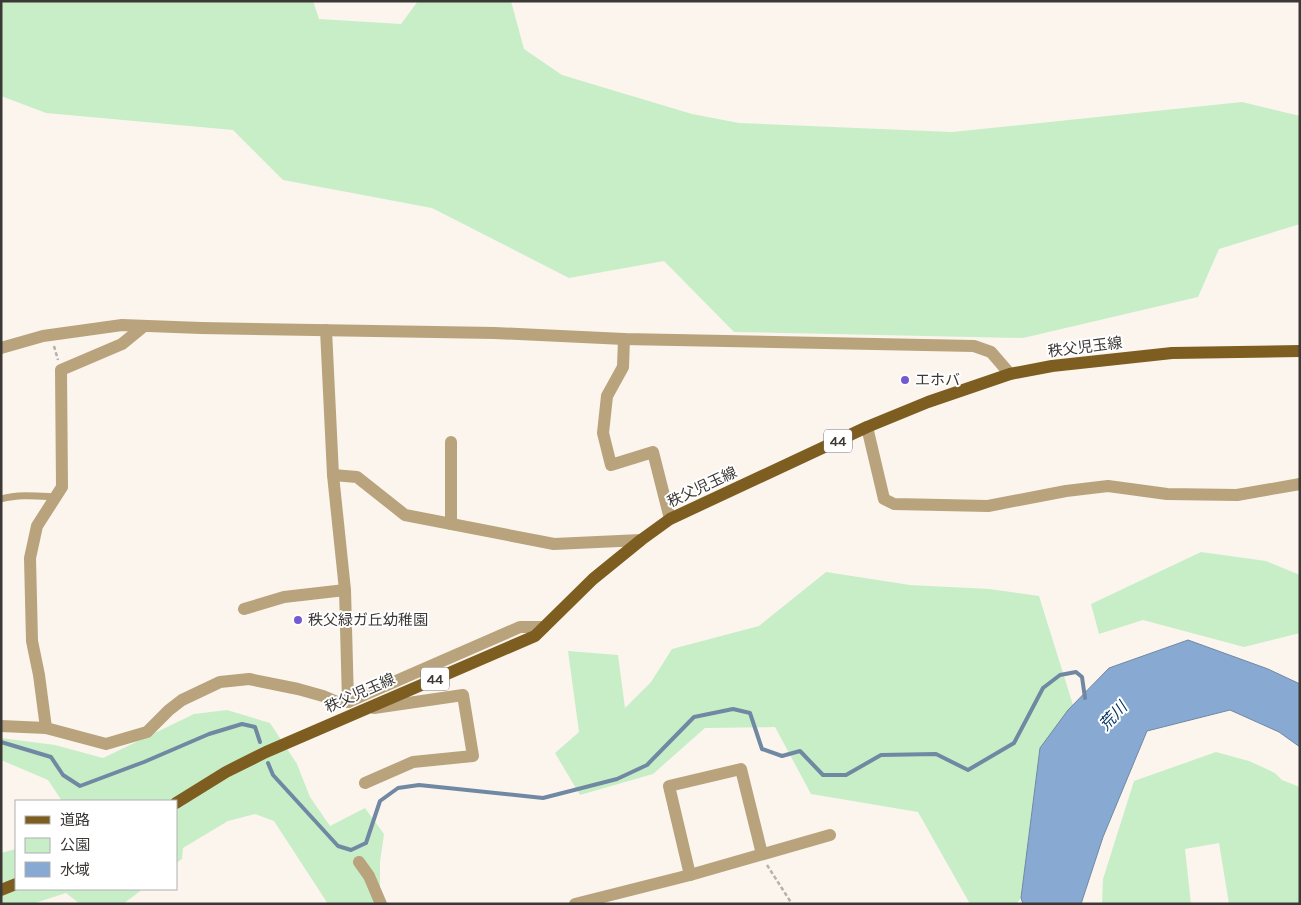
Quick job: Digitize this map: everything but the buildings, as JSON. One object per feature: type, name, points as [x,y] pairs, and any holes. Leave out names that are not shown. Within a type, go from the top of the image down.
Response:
[{"type":"main road","name":"秩父児玉線","points":[[178,802],[226,772],[266,752],[535,636],[593,579],[670,519],[867,427],[928,402],[1010,374],[1052,366],[1172,353],[1300,351]]},
{"type":"main road","points":[[1,890],[15,884]]},
{"type":"street","points":[[1,348],[51,335],[122,325],[495,333],[624,340],[974,346],[992,352],[1010,374]]},
{"type":"street","points":[[46,728],[39,674],[32,641],[30,558],[37,526],[62,487],[61,370],[122,344],[144,326]]},
{"type":"street","points":[[326,330],[333,475],[345,590],[348,702]]},
{"type":"street","points":[[624,340],[624,367],[607,396],[604,434],[611,465],[654,452],[670,519]]},
{"type":"street","points":[[867,427],[884,499],[894,504],[988,506],[1066,491],[1108,486],[1167,494],[1237,495],[1300,484]]},
{"type":"street","points":[[451,442],[451,524]]},
{"type":"street","points":[[333,475],[358,476],[405,515],[554,544],[642,540]]},
{"type":"street","points":[[244,610],[284,597],[345,590]]},
{"type":"street","points":[[1,726],[46,728],[106,744],[147,732],[182,700],[220,682],[249,679],[298,689],[337,702],[348,702],[520,627],[544,627]]},
{"type":"street","points":[[364,783],[413,762],[473,756],[463,696],[369,708]]},
{"type":"street","points":[[690,875],[669,786],[741,769],[762,854]]},
{"type":"street","points":[[575,904],[690,875],[830,836]]},
{"type":"street","points":[[359,862],[369,876],[381,904]]},
{"type":"lane","points":[[1,499],[30,496],[55,497]]},
{"type":"path","points":[[51,335],[61,370]]},
{"type":"path","points":[[747,859],[767,864],[792,904]]},
{"type":"green space","points":[[1,1],[313,1],[319,19],[401,24],[418,1],[511,1],[524,49],[562,75],[692,114],[739,123],[952,132],[1242,102],[1300,116],[1300,224],[1219,249],[1198,297],[1023,338],[734,332],[664,261],[569,278],[432,208],[283,180],[233,130],[46,113],[1,96]]},
{"type":"green space","points":[[1201,552],[1266,561],[1300,575],[1300,633],[1244,647],[1143,620],[1099,634],[1091,604]]},
{"type":"green space","points":[[826,572],[910,585],[989,589],[1039,596],[1073,705],[1040,748],[1021,898],[1016,904],[970,904],[918,812],[811,794],[775,727],[705,728],[653,774],[580,795],[555,753],[579,732],[568,651],[618,655],[625,708],[651,682],[672,649],[759,626]]},
{"type":"green space","points":[[227,710],[270,723],[297,764],[310,797],[330,826],[365,808],[384,834],[380,862],[380,904],[328,904],[274,821],[255,814],[228,821],[183,848],[182,859],[178,862],[178,800],[61,800],[48,780],[1,760],[1,738],[55,745],[103,758],[194,714]]},
{"type":"green space","points":[[1216,752],[1249,761],[1275,773],[1282,780],[1300,787],[1300,904],[1229,904],[1219,843],[1185,849],[1191,904],[1102,904],[1103,879],[1134,781]]},
{"type":"green space","points":[[15,849],[15,890],[142,890],[123,904],[80,904],[66,893],[32,904],[1,904],[1,853]]},
{"type":"water","name":"荒川","points":[[1188,640],[1268,669],[1300,684],[1300,747],[1279,732],[1230,710],[1147,731],[1103,837],[1081,904],[1023,904],[1021,898],[1040,748],[1068,710],[1109,668]]},
{"type":"waterway","points":[[268,763],[273,775],[338,846],[351,850],[366,843],[380,801],[398,788],[419,785],[543,798],[617,779],[647,765],[694,717],[733,709],[750,713],[762,749],[782,756],[800,751],[823,775],[846,775],[881,755],[936,754],[968,770],[1014,743],[1043,688],[1060,675],[1076,672],[1082,677],[1085,698]]},
{"type":"waterway","points":[[1,742],[51,757],[63,775],[80,786],[144,762],[209,734],[242,724],[255,727],[260,742]]},
{"type":"place","name":"エホバ","points":[[905,380]]},
{"type":"place","name":"秩父緑ガ丘幼稚園","points":[[298,620]]}]
